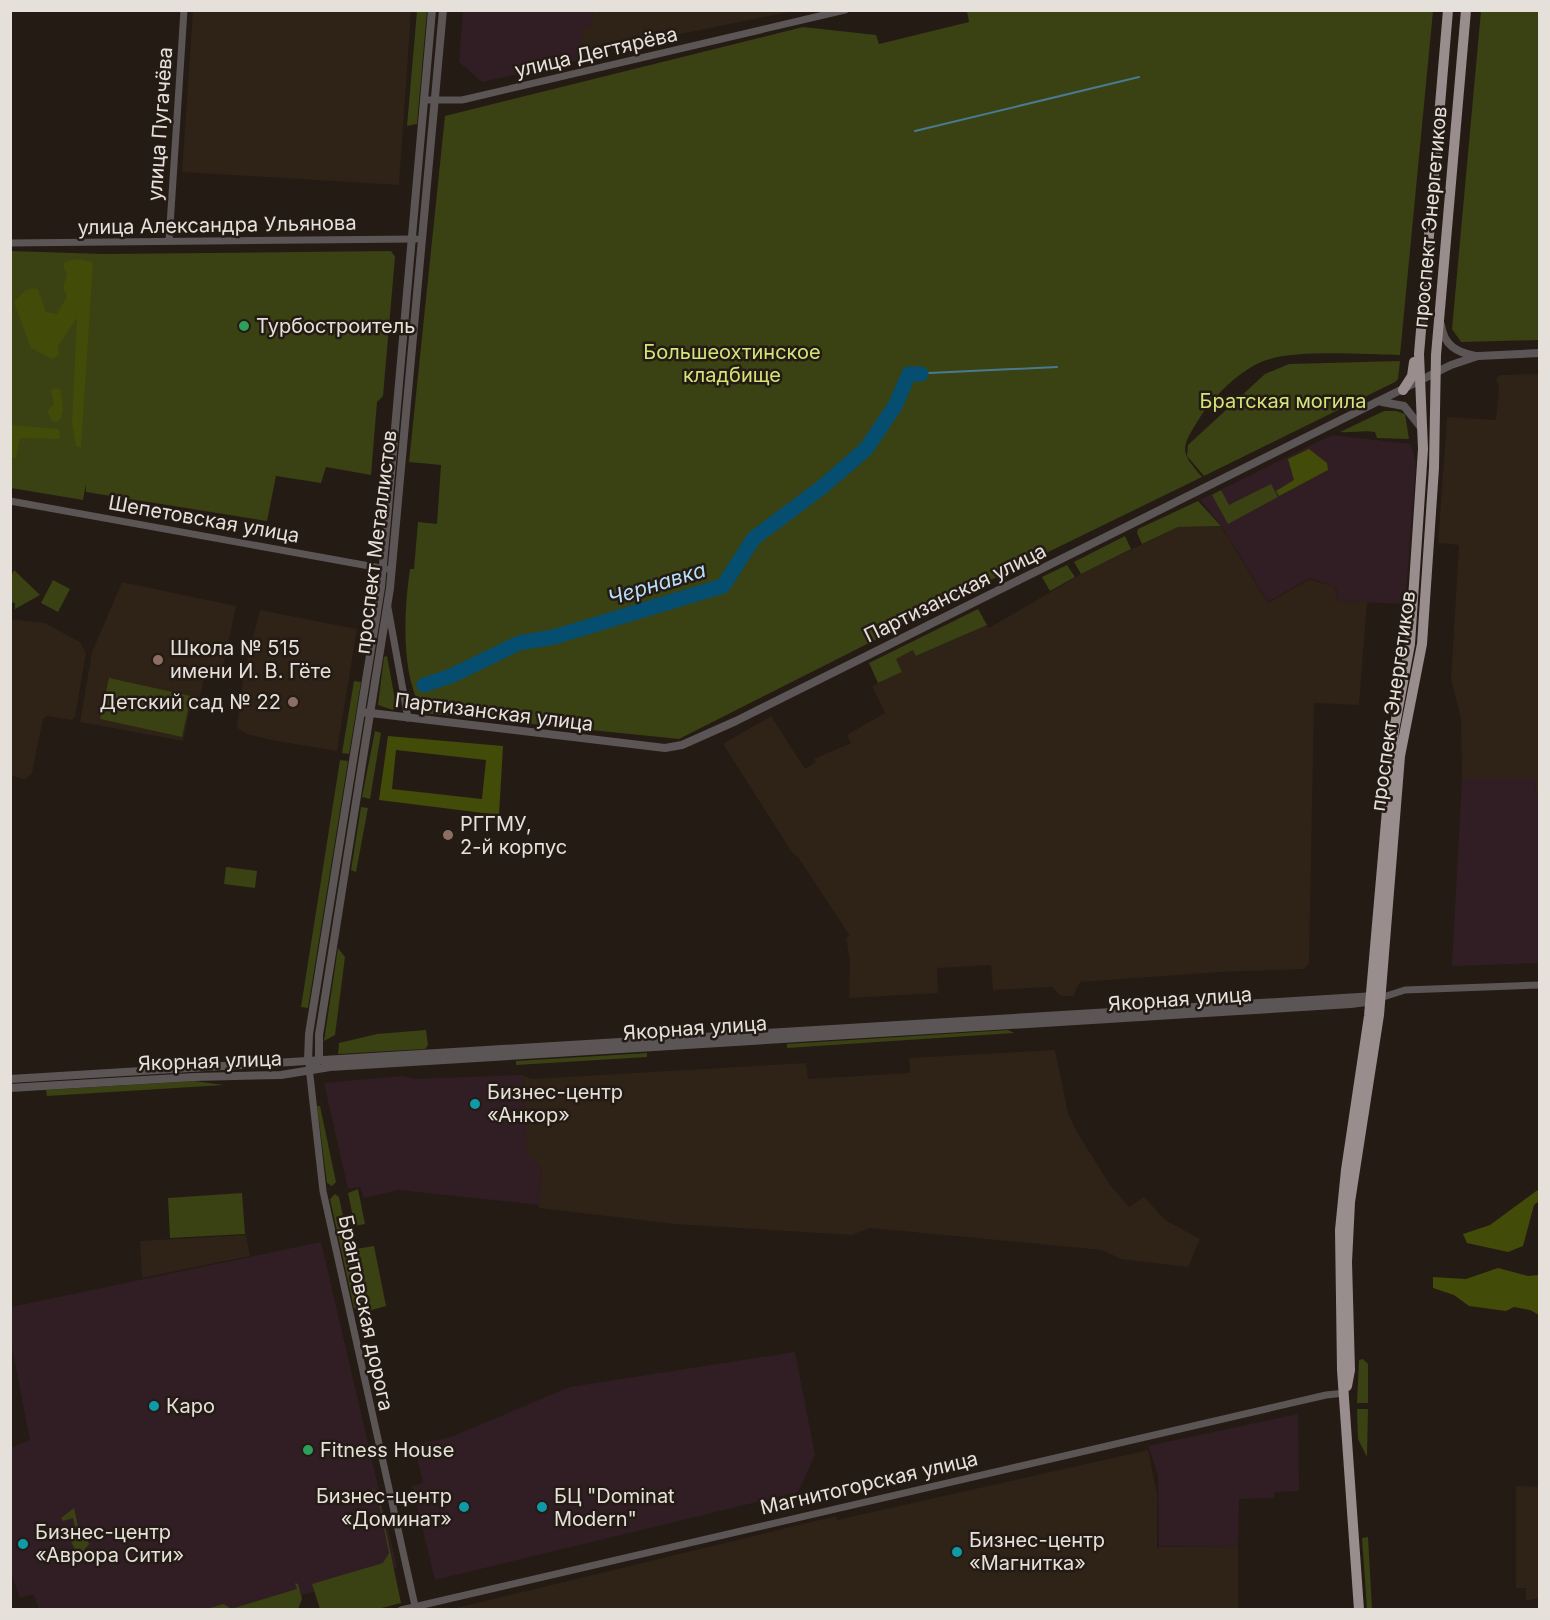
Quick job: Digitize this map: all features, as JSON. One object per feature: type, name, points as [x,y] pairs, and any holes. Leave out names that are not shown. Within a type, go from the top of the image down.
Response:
[{"type":"main road","name":"проспект Энергетиков","points":[[1374,998],[1394,730],[1410,644],[1423,431],[1420,380],[1421,324],[1448,10]]},
{"type":"main road","name":"проспект Энергетиков","points":[[1359,1610],[1345,1393],[1350,1370],[1347,1263],[1350,1202],[1400,756],[1422,644],[1434,468],[1436,372],[1466,10]]},
{"type":"main road","points":[[1403,390],[1414,371],[1416,334],[1421,324]]},
{"type":"street","name":"улица Пугачёва","points":[[169,240],[184,10]]},
{"type":"street","name":"проспект Металлистов","points":[[308,1061],[309,1034],[366,713],[388,605],[388,570],[432,10]]},
{"type":"street","name":"проспект Металлистов","points":[[319,1060],[319,1035],[388,570],[423,239],[443,10]]},
{"type":"street","name":"улица Дегтярёва","points":[[424,100],[462,100],[845,10]]},
{"type":"street","name":"улица Александра Ульянова","points":[[10,243],[107,244],[169,240],[423,239]]},
{"type":"street","points":[[1440,320],[1445,340],[1450,347],[1478,356]]},
{"type":"street","name":"Партизанская улица","points":[[366,713],[519,729],[644,747],[665,748],[682,745],[1436,372],[1478,356],[1539,353]]},
{"type":"street","points":[[1379,402],[1404,406],[1423,431]]},
{"type":"street","name":"Шепетовская улица","points":[[10,501],[388,570]]},
{"type":"street","points":[[388,605],[408,718]]},
{"type":"street","name":"Якорная улица","points":[[10,1088],[194,1077],[231,1078],[309,1072],[330,1067],[1374,998],[1405,990],[1539,985]]},
{"type":"street","name":"Якорная улица","points":[[10,1079],[1374,998]]},
{"type":"street","points":[[309,1072],[319,1060]]},
{"type":"street","name":"Брантовская дорога","points":[[308,1061],[322,1191],[415,1606]]},
{"type":"street","name":"Магнитогорская улица","points":[[401,1610],[1326,1395],[1345,1393]]},
{"type":"shaded area","points":[[593,10],[794,11],[592,52],[591,58],[577,61],[584,27],[590,28]]},
{"type":"shaded area","points":[[193,11],[411,11],[399,185],[182,172]]},
{"type":"shaded area","points":[[463,11],[593,11],[590,28],[584,27],[577,61],[482,82],[459,62]]},
{"type":"shaded area","points":[[1539,374],[1540,794],[1536,794],[1535,779],[1462,779],[1461,718],[1451,680],[1459,545],[1438,543],[1447,417],[1496,420],[1499,388],[1496,379],[1500,375]]},
{"type":"shaded area","points":[[1332,435],[1411,444],[1416,463],[1405,604],[1338,601],[1336,587],[1310,578],[1268,602],[1221,525],[1200,500]]},
{"type":"shaded area","points":[[1221,526],[1268,603],[1310,579],[1335,587],[1338,601],[1367,602],[1359,705],[1314,703],[1309,964],[1304,969],[1220,972],[1080,982],[1073,996],[1061,996],[1052,987],[993,990],[991,965],[937,968],[938,993],[849,998],[850,961],[846,938],[850,936],[798,857],[793,854],[723,744],[771,716],[805,769],[816,762],[814,759],[851,743],[847,735],[885,713],[872,686],[902,672],[895,659],[913,650],[917,656],[987,625],[989,628],[1081,574],[1178,527]]},
{"type":"shaded area","name":"Школа № 515 имени И. В. Гёте","points":[[122,582],[236,606],[223,669],[212,668],[210,675],[205,674],[200,697],[192,699],[183,741],[80,722],[92,652]]},
{"type":"shaded area","name":"Детский сад № 22","points":[[260,610],[357,629],[337,751],[271,740],[247,734],[237,728],[244,671]]},
{"type":"shaded area","points":[[11,619],[45,623],[80,642],[86,653],[75,717],[72,720],[46,716],[43,719],[32,773],[25,780],[11,775]]},
{"type":"shaded area","points":[[1462,779],[1535,779],[1536,793],[1540,794],[1539,963],[1452,966]]},
{"type":"shaded area","points":[[1055,1050],[1068,1113],[1110,1185],[1129,1207],[1144,1197],[1165,1220],[1200,1239],[1188,1267],[1121,1259],[1102,1250],[870,1228],[852,1235],[675,1224],[539,1208],[542,1168],[527,1154],[523,1075],[531,1079],[806,1063],[808,1079],[910,1073],[909,1058]]},
{"type":"shaded area","points":[[523,1075],[525,1120],[542,1167],[540,1205],[399,1190],[364,1198],[360,1187],[348,1189],[324,1083],[403,1076],[414,1079]]},
{"type":"shaded area","points":[[246,1235],[250,1256],[142,1278],[140,1241]]},
{"type":"shaded area","points":[[321,1242],[397,1567],[252,1610],[39,1609],[34,1594],[20,1598],[11,1573],[11,1448],[30,1440],[11,1343],[11,1307]]},
{"type":"shaded area","points":[[795,1352],[815,1455],[798,1492],[435,1580],[412,1486],[423,1483],[414,1445],[451,1437],[570,1387]]},
{"type":"shaded area","points":[[1298,1414],[1299,1491],[1274,1492],[1274,1498],[1239,1499],[1238,1547],[1159,1546],[1158,1475],[1148,1446]]},
{"type":"shaded area","points":[[1148,1450],[1157,1494],[1157,1547],[1238,1547],[1238,1609],[452,1609],[836,1516],[837,1520]]},
{"type":"shaded area","points":[[1516,1486],[1539,1487],[1539,1598],[1526,1601],[1526,1588],[1516,1588]]},
{"type":"green space","points":[[417,11],[427,11],[417,124],[407,126]]},
{"type":"green space","name":"Большеохтинское кладбище","points":[[967,11],[1433,11],[1400,355],[1327,353],[1289,355],[1272,358],[1251,367],[1217,395],[1204,411],[1186,443],[1186,455],[1202,477],[882,633],[883,636],[679,739],[424,713],[416,698],[407,662],[406,604],[410,569],[414,569],[418,522],[437,524],[441,465],[409,462],[445,116],[803,27],[876,35],[879,44],[969,22]]},
{"type":"green space","points":[[1481,11],[1539,11],[1539,340],[1461,342],[1452,329]]},
{"type":"green space","name":"Турбостроитель","points":[[10,251],[104,254],[391,251],[395,257],[383,396],[377,402],[371,475],[326,467],[321,483],[276,476],[267,521],[86,492],[86,484],[83,500],[11,488]]},
{"type":"green space","points":[[77,259],[93,262],[81,448],[76,446],[72,423],[77,318],[58,346],[59,355],[53,359],[31,348],[14,302],[27,290],[38,289],[46,312],[57,314],[67,296],[63,288],[67,274],[63,267],[65,262]]},
{"type":"green space","name":"Братская могила","points":[[1400,361],[1398,379],[1395,382],[1204,476],[1187,456],[1188,445],[1265,374],[1289,364]]},
{"type":"green space","points":[[60,389],[63,406],[58,422],[53,422],[47,411],[54,404],[51,390]]},
{"type":"green space","points":[[1384,411],[1405,414],[1409,439],[1377,438],[1375,432],[1370,431],[1340,432]]},
{"type":"green space","points":[[11,425],[59,429],[60,439],[20,438],[16,458],[11,458]]},
{"type":"green space","points":[[1309,449],[1327,463],[1328,470],[1279,496],[1276,491],[1294,480],[1288,459]]},
{"type":"green space","points":[[1271,484],[1278,497],[1228,524],[1212,495],[1221,490],[1229,505]]},
{"type":"green space","points":[[1198,501],[1221,526],[1178,527],[1142,544],[1137,533],[1138,529]]},
{"type":"green space","points":[[1125,536],[1131,549],[1081,574],[1074,562]]},
{"type":"green space","points":[[1067,565],[1075,577],[1050,591],[1042,577]]},
{"type":"green space","points":[[14,570],[40,595],[15,609],[15,603],[10,602],[11,577]]},
{"type":"green space","points":[[53,580],[70,589],[58,612],[41,603]]},
{"type":"green space","points":[[978,609],[987,625],[916,656],[913,650],[896,659],[902,672],[878,683],[869,663]]},
{"type":"green space","points":[[387,656],[396,705],[393,710],[378,705],[384,657]]},
{"type":"green space","points":[[109,678],[191,696],[182,737],[100,719]]},
{"type":"green space","points":[[354,681],[361,682],[349,754],[342,753]]},
{"type":"green space","points":[[375,731],[381,733],[370,799],[362,797]]},
{"type":"green space","points":[[388,736],[503,746],[499,815],[379,800]],"holes":[[[396,750],[486,760],[482,799],[392,789]]]},
{"type":"green space","points":[[340,760],[348,761],[308,1008],[301,1007]]},
{"type":"green space","points":[[361,807],[368,808],[356,872],[351,870]]},
{"type":"green space","points":[[226,867],[257,871],[255,888],[224,884]]},
{"type":"green space","points":[[338,948],[345,957],[335,1035],[324,1041]]},
{"type":"green space","points":[[426,1030],[428,1045],[425,1049],[338,1054],[339,1043],[377,1034]]},
{"type":"green space","points":[[1008,1030],[1014,1033],[787,1048],[787,1044]]},
{"type":"green space","points":[[647,1053],[647,1057],[516,1065],[516,1061]]},
{"type":"green space","points":[[194,1081],[224,1085],[47,1096],[46,1090]]},
{"type":"green space","points":[[317,1106],[320,1106],[336,1182],[332,1186],[327,1183]]},
{"type":"green space","points":[[358,1189],[365,1224],[355,1226],[348,1193]]},
{"type":"green space","points":[[1539,1189],[1539,1201],[1534,1205],[1523,1246],[1508,1252],[1467,1243],[1463,1234],[1490,1225]]},
{"type":"green space","points":[[242,1193],[245,1234],[170,1238],[168,1198]]},
{"type":"green space","points":[[335,1194],[339,1197],[350,1250],[374,1246],[386,1306],[361,1313],[354,1308],[330,1199]]},
{"type":"green space","points":[[1498,1268],[1528,1276],[1539,1275],[1539,1315],[1530,1310],[1514,1307],[1506,1311],[1469,1306],[1454,1295],[1433,1288],[1433,1277],[1466,1279]]},
{"type":"green space","points":[[1363,1359],[1368,1364],[1368,1403],[1357,1403],[1359,1360]]},
{"type":"green space","points":[[1357,1409],[1368,1409],[1367,1457],[1358,1439]]},
{"type":"green space","points":[[371,1487],[378,1493],[401,1603],[378,1609],[320,1609],[312,1584],[383,1563],[389,1553],[377,1494]]},
{"type":"green space","points":[[74,1508],[79,1531],[85,1530],[89,1544],[84,1550],[92,1557],[80,1560],[67,1533],[76,1530],[73,1518],[63,1521],[61,1518]]},
{"type":"green space","points":[[1368,1537],[1372,1609],[1367,1609],[1362,1538]]},
{"type":"green space","points":[[295,1583],[298,1584],[302,1599],[298,1609],[231,1609],[297,1589]]},
{"type":"green space","points":[[224,1604],[231,1609],[206,1609]]},
{"type":"waterway","points":[[915,131],[1139,77]]},
{"type":"waterway","points":[[929,373],[1057,367]]},
{"type":"waterway","name":"Чернавка","points":[[424,685],[451,676],[519,643],[554,637],[723,586],[754,538],[821,488],[866,449],[895,406],[909,374],[921,374]]},
{"type":"place","name":"Турбостроитель","points":[[244,326]]},
{"type":"place","name":"Школа № 515 имени И. В. Гёте","points":[[158,660]]},
{"type":"place","name":"Детский сад № 22","points":[[293,702]]},
{"type":"place","name":"РГГМУ, 2-й корпус","points":[[448,835]]},
{"type":"place","name":"Бизнес-центр «Анкор»","points":[[475,1104]]},
{"type":"place","name":"Каро","points":[[154,1406]]},
{"type":"place","name":"Fitness House","points":[[308,1450]]},
{"type":"place","name":"Бизнес-центр «Доминат»","points":[[464,1507]]},
{"type":"place","name":"БЦ \"Dominat Modern\"","points":[[542,1507]]},
{"type":"place","name":"Бизнес-центр «Аврора Сити»","points":[[23,1544]]},
{"type":"place","name":"Бизнес-центр «Магнитка»","points":[[957,1552]]}]
